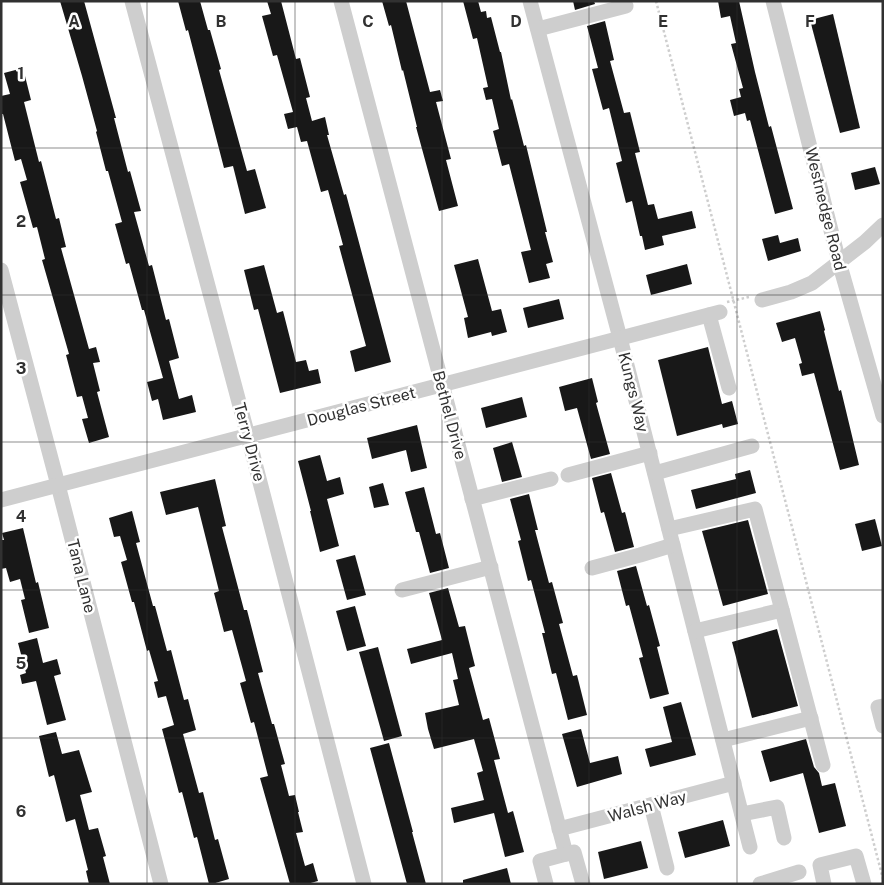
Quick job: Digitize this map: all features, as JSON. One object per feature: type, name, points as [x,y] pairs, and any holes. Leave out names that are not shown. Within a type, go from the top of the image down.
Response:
[{"type":"street","name":"Terry Drive","points":[[132,1],[248,436],[364,884]]},
{"type":"street","name":"Bethel Drive","points":[[341,1],[566,854]]},
{"type":"street","name":"Kungs Way","points":[[530,1],[650,453],[750,847]]},
{"type":"street","name":"Westnedge Road","points":[[773,1],[839,262],[878,382],[883,416]]},
{"type":"street","points":[[538,29],[626,6]]},
{"type":"street","points":[[762,300],[791,292],[812,282],[883,225]]},
{"type":"street","name":"Tana Lane","points":[[1,270],[161,884]]},
{"type":"street","name":"Douglas Street","points":[[1,500],[715,314]]},
{"type":"street","points":[[715,314],[729,388]]},
{"type":"street","points":[[655,473],[752,446]]},
{"type":"street","points":[[568,475],[650,453]]},
{"type":"street","points":[[472,499],[551,479]]},
{"type":"street","points":[[669,529],[755,508],[823,765]]},
{"type":"street","points":[[592,568],[673,545]]},
{"type":"street","points":[[402,590],[491,567]]},
{"type":"street","points":[[695,631],[782,610]]},
{"type":"street","points":[[883,706],[878,707],[883,726]]},
{"type":"street","points":[[723,740],[811,718]]},
{"type":"street","name":"Walsh Way","points":[[560,829],[734,783]]},
{"type":"street","points":[[652,805],[667,868]]},
{"type":"street","points":[[742,814],[776,806],[784,838]]},
{"type":"street","points":[[546,884],[540,861],[574,852],[583,884]]},
{"type":"street","points":[[824,884],[820,866],[856,856],[864,884]]},
{"type":"street","points":[[760,884],[799,872]]},
{"type":"path","points":[[656,1],[883,879]]},
{"type":"path","points":[[715,314],[722,304],[734,300],[752,296],[762,300]]},
{"type":"building","points":[[60,1],[84,1],[116,118],[114,118],[128,172],[130,171],[141,211],[134,212],[149,266],[152,265],[166,320],[169,319],[179,358],[169,361],[179,399],[192,395],[196,412],[163,420],[158,399],[152,401],[147,382],[163,378],[144,310],[142,310],[129,263],[126,264],[115,224],[122,222],[108,171],[106,171],[97,131]]},
{"type":"building","points":[[178,1],[200,1],[221,69],[219,70],[247,171],[255,169],[266,208],[245,214],[233,166],[224,168],[188,30],[186,31]]},
{"type":"building","points":[[267,1],[281,1],[296,59],[300,58],[310,97],[306,98],[312,121],[325,117],[329,135],[327,135],[344,195],[346,194],[391,362],[355,372],[350,351],[366,346],[339,246],[343,245],[328,190],[321,192],[307,141],[301,142],[297,127],[288,129],[284,114],[293,112],[277,55],[273,56],[262,16],[271,14]]},
{"type":"building","points":[[382,1],[406,1],[430,92],[440,90],[443,101],[436,102],[451,159],[446,160],[458,206],[439,211],[391,25],[389,26]]},
{"type":"building","points":[[463,1],[478,1],[481,12],[486,11],[487,18],[491,17],[501,52],[511,100],[524,146],[526,145],[547,232],[545,232],[553,262],[546,264],[550,278],[529,283],[521,252],[531,250],[509,164],[502,166],[493,131],[499,129],[492,99],[486,100],[483,88],[488,87],[477,38],[473,39]]},
{"type":"building","points":[[573,1],[594,1],[595,4],[575,10]]},
{"type":"building","points":[[718,1],[739,1],[769,127],[771,126],[793,209],[775,214],[750,120],[747,121],[745,113],[734,116],[730,100],[741,97],[739,89],[743,88],[731,44],[736,43],[730,16],[721,18]]},
{"type":"building","points":[[833,14],[860,128],[840,133],[810,20]]},
{"type":"building","points":[[605,21],[614,60],[610,61],[624,113],[630,112],[640,152],[635,153],[648,205],[654,204],[658,219],[692,211],[696,228],[662,236],[664,245],[645,250],[632,201],[626,203],[616,163],[622,161],[609,108],[603,110],[592,69],[598,68],[587,26]]},
{"type":"building","points":[[23,68],[31,100],[24,102],[56,219],[59,218],[66,247],[61,248],[89,349],[96,347],[100,362],[93,363],[100,391],[97,392],[109,437],[89,443],[82,419],[88,418],[82,396],[77,397],[66,355],[69,354],[42,260],[45,259],[37,227],[33,228],[20,182],[27,180],[21,159],[15,161],[3,114],[1,114],[1,96],[10,94],[4,73]]},
{"type":"building","points":[[875,167],[880,184],[855,190],[851,173]]},
{"type":"building","points":[[778,235],[780,243],[798,238],[801,251],[768,261],[762,239]]},
{"type":"building","points":[[478,259],[492,311],[501,309],[507,332],[492,336],[491,332],[468,338],[464,318],[468,317],[454,265]]},
{"type":"building","points":[[687,264],[692,284],[651,295],[646,275]]},
{"type":"building","points":[[264,265],[277,313],[283,311],[296,362],[306,360],[309,371],[318,369],[321,383],[280,393],[258,309],[254,310],[244,270]]},
{"type":"building","points":[[559,299],[564,319],[528,328],[523,308]]},
{"type":"building","points":[[820,311],[859,465],[840,470],[814,373],[802,376],[799,364],[802,363],[795,338],[782,342],[776,323]]},
{"type":"building","points":[[708,347],[722,404],[732,401],[738,424],[723,428],[722,424],[677,436],[658,360]]},
{"type":"building","points":[[592,378],[598,402],[596,403],[610,454],[591,459],[577,408],[565,411],[559,387]]},
{"type":"building","points":[[522,397],[527,417],[486,428],[481,408]]},
{"type":"building","points":[[417,425],[427,468],[411,472],[406,450],[372,459],[367,438]]},
{"type":"building","points":[[512,442],[522,477],[502,482],[493,448]]},
{"type":"building","points":[[320,455],[327,481],[340,477],[344,494],[327,499],[339,546],[320,552],[298,461]]},
{"type":"building","points":[[750,470],[756,493],[696,509],[691,490],[736,479],[735,474]]},
{"type":"building","points":[[611,473],[622,513],[625,512],[634,547],[615,552],[604,512],[601,513],[592,478]]},
{"type":"building","points":[[215,479],[226,526],[222,527],[244,610],[247,610],[263,672],[258,673],[285,764],[281,765],[289,796],[295,795],[299,812],[303,832],[296,833],[305,866],[313,863],[318,881],[307,884],[290,884],[260,778],[268,776],[254,722],[251,723],[240,683],[246,681],[232,630],[224,632],[214,593],[219,591],[198,507],[166,515],[160,492]]},
{"type":"building","points":[[383,483],[389,505],[374,508],[369,487]]},
{"type":"building","points":[[424,487],[436,534],[440,533],[449,568],[430,573],[419,532],[416,532],[405,492]]},
{"type":"building","points":[[529,494],[538,530],[535,530],[549,583],[552,582],[563,623],[559,624],[573,676],[577,675],[587,715],[568,720],[556,673],[552,674],[542,633],[545,633],[531,580],[528,581],[518,541],[521,540],[510,499]]},
{"type":"building","points":[[132,511],[140,542],[136,543],[153,606],[155,606],[167,651],[171,650],[184,700],[188,699],[196,730],[183,734],[199,793],[203,792],[215,840],[218,839],[229,879],[212,884],[209,884],[197,837],[194,838],[182,792],[179,793],[162,729],[174,725],[166,696],[158,698],[154,682],[158,681],[149,650],[147,651],[121,562],[127,560],[120,536],[114,537],[109,518]]},
{"type":"building","points":[[875,519],[882,546],[862,551],[855,524]]},
{"type":"building","points":[[748,520],[768,594],[723,606],[702,531]]},
{"type":"building","points":[[23,528],[49,628],[29,633],[21,600],[25,599],[20,579],[10,582],[6,568],[1,569],[1,540],[4,540],[2,533]]},
{"type":"building","points":[[355,555],[366,595],[347,600],[336,560]]},
{"type":"building","points":[[636,566],[660,646],[657,647],[669,694],[650,699],[639,658],[643,657],[629,605],[626,606],[617,571]]},
{"type":"building","points":[[448,588],[459,627],[465,626],[475,666],[469,668],[483,720],[489,718],[500,759],[494,760],[508,813],[513,811],[524,852],[505,857],[494,813],[454,823],[451,808],[484,800],[477,773],[483,771],[474,739],[434,749],[428,729],[425,713],[459,705],[453,680],[458,679],[452,653],[411,664],[407,649],[442,640],[429,593]]},
{"type":"building","points":[[355,606],[366,646],[347,651],[336,611]]},
{"type":"building","points":[[777,629],[798,706],[752,718],[732,642]]},
{"type":"building","points":[[37,638],[43,663],[57,659],[61,674],[54,676],[66,720],[47,725],[36,681],[22,684],[20,675],[26,673],[18,643]]},
{"type":"building","points":[[378,647],[402,736],[384,741],[359,652]]},
{"type":"building","points":[[681,702],[696,755],[650,767],[645,749],[672,742],[663,707]]},
{"type":"building","points":[[581,729],[590,763],[618,756],[622,774],[577,787],[562,734]]},
{"type":"building","points":[[56,732],[62,754],[79,750],[92,792],[80,795],[89,830],[98,828],[106,856],[103,857],[110,884],[89,884],[86,871],[88,870],[75,819],[66,822],[54,775],[49,777],[39,736]]},
{"type":"building","points":[[806,739],[822,786],[835,783],[846,826],[819,833],[803,773],[770,782],[761,751]]},
{"type":"building","points":[[389,743],[426,884],[407,884],[370,748]]},
{"type":"building","points":[[723,820],[730,846],[685,858],[678,832]]},
{"type":"building","points":[[641,841],[648,868],[604,879],[598,852]]},
{"type":"building","points":[[507,868],[511,884],[463,884],[463,880]]}]
